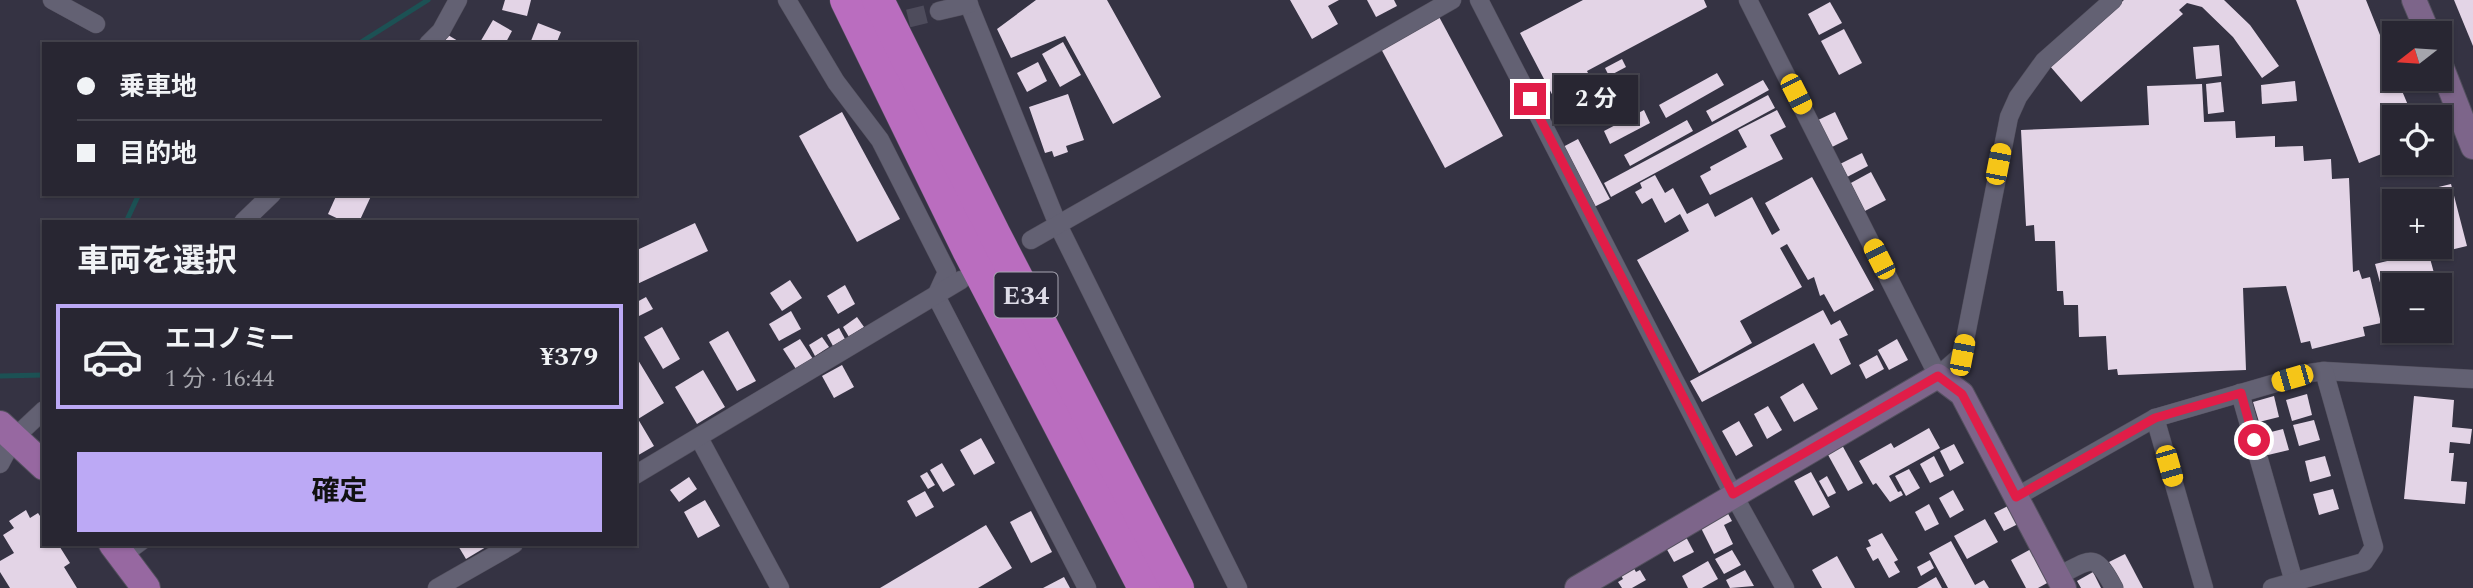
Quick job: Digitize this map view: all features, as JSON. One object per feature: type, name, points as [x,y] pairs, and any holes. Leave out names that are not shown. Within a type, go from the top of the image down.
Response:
[{"type":"highway","name":"E34","points":[[846,0],[968,250],[1144,588]]},
{"type":"highway","name":"E34","points":[[878,0],[995,235],[1178,588]]},
{"type":"main road","points":[[7,432],[42,464]]},
{"type":"main road","points":[[128,549],[146,588]]},
{"type":"street","points":[[52,0],[96,24]]},
{"type":"street","points":[[430,42],[441,31],[458,0]]},
{"type":"street","points":[[786,0],[836,82],[886,152],[947,272],[936,296]]},
{"type":"street","points":[[1031,240],[1451,0]]},
{"type":"street","points":[[1479,0],[1733,494],[1785,588]]},
{"type":"street","points":[[1748,0],[1938,376],[1962,394],[2061,582],[2089,560],[2095,560],[2102,565],[2114,588]]},
{"type":"street","points":[[1577,588],[1938,376],[1962,355],[2003,137],[2018,97],[2044,61],[2113,0]]},
{"type":"street","points":[[2414,0],[2423,21]]},
{"type":"street","points":[[939,11],[968,2],[1058,225],[1238,588]]},
{"type":"street","points":[[2451,91],[2473,147]]},
{"type":"street","points":[[245,220],[270,196]]},
{"type":"street","points":[[637,474],[961,280]]},
{"type":"street","points":[[936,296],[1087,588]]},
{"type":"street","points":[[2016,497],[2155,418],[2324,371],[2473,379]]},
{"type":"street","points":[[2272,588],[2364,562],[2374,547],[2324,371]]},
{"type":"street","points":[[2241,393],[2294,582]]},
{"type":"street","points":[[0,464],[7,432],[42,412]]},
{"type":"street","points":[[2155,418],[2204,588]]},
{"type":"street","points":[[698,438],[780,588]]},
{"type":"street","points":[[438,588],[511,546]]},
{"type":"building","points":[[505,0],[531,0],[527,16],[502,10]]},
{"type":"building","points":[[1036,0],[1107,0],[1161,97],[1113,124],[1065,36],[1011,58],[997,29]]},
{"type":"building","points":[[1290,0],[1339,0],[1328,6],[1338,24],[1312,39]]},
{"type":"building","points":[[1367,0],[1394,0],[1397,6],[1376,17]]},
{"type":"building","points":[[1583,0],[1704,0],[1707,7],[1587,71],[1592,81],[1555,100],[1520,33]]},
{"type":"building","points":[[2124,0],[2224,0],[2250,25],[2279,66],[2262,78],[2233,37],[2202,7],[2187,3],[2179,10],[2183,14],[2081,102],[2049,65]]},
{"type":"building","points":[[2296,0],[2366,0],[2382,40],[2382,91],[2402,91],[2408,105],[2382,105],[2382,154],[2359,163]]},
{"type":"building","points":[[2454,0],[2473,0],[2473,46]]},
{"type":"building","points":[[1830,2],[1842,23],[1819,35],[1808,14]]},
{"type":"building","points":[[1437,13],[1503,136],[1445,168],[1379,45]]},
{"type":"building","points":[[493,20],[512,31],[506,42],[480,42]]},
{"type":"building","points":[[538,23],[561,32],[557,42],[531,41]]},
{"type":"building","points":[[1844,29],[1862,63],[1839,75],[1821,41]]},
{"type":"building","points":[[448,35],[460,42],[444,42]]},
{"type":"building","points":[[1063,42],[1081,75],[1060,87],[1042,54]]},
{"type":"building","points":[[2219,45],[2222,76],[2196,79],[2193,47]]},
{"type":"building","points":[[1622,59],[1626,67],[1609,76],[1605,68]]},
{"type":"building","points":[[1038,62],[1047,81],[1027,92],[1017,73]]},
{"type":"building","points":[[1717,73],[1724,85],[1666,118],[1659,105]]},
{"type":"building","points":[[1763,80],[1769,90],[1712,122],[1706,111]]},
{"type":"building","points":[[2295,81],[2297,101],[2262,104],[2261,85]]},
{"type":"building","points":[[2221,82],[2224,112],[2208,114],[2206,84]]},
{"type":"building","points":[[2202,84],[2204,122],[2235,121],[2236,138],[2275,136],[2275,147],[2303,146],[2304,161],[2331,159],[2332,179],[2349,178],[2353,272],[2359,270],[2362,279],[2370,277],[2381,323],[2363,327],[2365,336],[2312,349],[2310,341],[2301,343],[2286,286],[2243,288],[2246,370],[2118,375],[2117,369],[2108,370],[2106,336],[2079,337],[2078,305],[2064,305],[2063,291],[2057,291],[2055,241],[2035,241],[2034,225],[2026,226],[2021,130],[2149,125],[2147,86]]},
{"type":"building","points":[[1068,94],[1084,140],[1066,146],[1068,152],[1054,157],[1052,151],[1045,153],[1029,107]]},
{"type":"building","points":[[1768,95],[1775,108],[1611,197],[1604,183]]},
{"type":"building","points":[[1644,110],[1650,123],[1610,144],[1604,131]]},
{"type":"building","points":[[1777,110],[1786,127],[1770,135],[1783,159],[1710,195],[1700,176],[1711,170],[1710,167],[1747,147],[1738,130]]},
{"type":"building","points":[[842,112],[900,219],[857,242],[799,136]]},
{"type":"building","points":[[1835,112],[1848,139],[1832,147],[1818,120]]},
{"type":"building","points":[[1687,120],[1693,131],[1630,166],[1624,155]]},
{"type":"building","points":[[1578,139],[1610,199],[1592,208],[1561,148]]},
{"type":"building","points":[[1862,153],[1868,166],[1847,177],[1840,164]]},
{"type":"building","points":[[1871,172],[1886,200],[1863,212],[1849,184]]},
{"type":"building","points":[[1655,175],[1665,193],[1673,188],[1687,214],[1708,203],[1715,217],[1752,197],[1772,235],[1780,230],[1765,203],[1812,177],[1874,290],[1834,312],[1824,294],[1820,296],[1814,277],[1808,280],[1787,244],[1780,248],[1802,287],[1740,321],[1752,343],[1699,373],[1637,260],[1689,231],[1680,214],[1665,223],[1652,198],[1642,204],[1635,192],[1642,188],[1640,183]]},
{"type":"building","points":[[2451,184],[2467,246],[2452,250],[2452,189],[2430,189]]},
{"type":"building","points":[[336,196],[371,196],[360,220],[341,220],[328,214]]},
{"type":"building","points":[[695,223],[708,251],[637,284],[637,250]]},
{"type":"building","points":[[2395,259],[2430,259],[2434,273],[2382,273],[2382,290],[2375,264]]},
{"type":"building","points":[[790,280],[802,298],[782,311],[770,293]]},
{"type":"building","points":[[845,285],[855,304],[838,314],[827,296]]},
{"type":"building","points":[[646,297],[653,309],[637,317],[637,302]]},
{"type":"building","points":[[1823,310],[1831,325],[1840,320],[1848,335],[1839,339],[1851,364],[1831,375],[1814,343],[1702,402],[1690,381]]},
{"type":"building","points":[[791,311],[801,329],[779,341],[769,324]]},
{"type":"building","points":[[857,317],[864,327],[849,337],[843,327]]},
{"type":"building","points":[[662,327],[680,359],[663,369],[644,337]]},
{"type":"building","points":[[839,328],[845,339],[833,346],[827,335]]},
{"type":"building","points":[[728,331],[756,381],[737,391],[709,342]]},
{"type":"building","points":[[822,337],[829,347],[815,356],[809,345]]},
{"type":"building","points":[[800,339],[813,359],[796,369],[783,349]]},
{"type":"building","points":[[1897,339],[1908,360],[1889,370],[1878,350]]},
{"type":"building","points":[[1877,355],[1884,369],[1866,379],[1859,365]]},
{"type":"building","points":[[637,358],[664,403],[638,419],[654,446],[637,456]]},
{"type":"building","points":[[842,365],[854,387],[834,398],[822,376]]},
{"type":"building","points":[[703,370],[725,407],[697,424],[675,387]]},
{"type":"building","points":[[1803,383],[1818,409],[1794,422],[1780,397]]},
{"type":"building","points":[[2307,394],[2312,415],[2292,421],[2286,400]]},
{"type":"building","points":[[2274,396],[2279,417],[2259,422],[2253,402]]},
{"type":"building","points":[[2414,396],[2454,400],[2452,427],[2472,429],[2470,444],[2450,442],[2449,453],[2454,453],[2451,481],[2467,482],[2465,504],[2404,499]]},
{"type":"building","points":[[1768,406],[1782,430],[1767,439],[1754,414]]},
{"type":"building","points":[[2314,420],[2320,440],[2299,446],[2293,425]]},
{"type":"building","points":[[1739,421],[1753,446],[1736,456],[1722,431]]},
{"type":"building","points":[[1929,428],[1940,448],[1889,476],[1898,492],[1901,491],[1903,495],[1890,502],[1876,483],[1873,485],[1859,461],[1891,443],[1894,448]]},
{"type":"building","points":[[2283,429],[2289,450],[2268,455],[2263,434]]},
{"type":"building","points":[[981,438],[995,463],[974,475],[960,450]]},
{"type":"building","points":[[1954,444],[1964,463],[1950,471],[1940,451]]},
{"type":"building","points":[[1842,445],[1863,483],[1848,491],[1827,453]]},
{"type":"building","points":[[1934,456],[1944,476],[1930,483],[1920,464]]},
{"type":"building","points":[[2325,456],[2331,476],[2310,482],[2305,461]]},
{"type":"building","points":[[942,463],[955,485],[943,492],[930,470]]},
{"type":"building","points":[[1909,469],[1920,488],[1906,496],[1895,476]]},
{"type":"building","points":[[927,472],[935,485],[928,489],[920,476]]},
{"type":"building","points":[[1811,472],[1830,507],[1813,516],[1794,481]]},
{"type":"building","points":[[1827,476],[1836,493],[1828,497],[1819,481]]},
{"type":"building","points":[[689,477],[697,489],[679,502],[670,490]]},
{"type":"building","points":[[2333,489],[2339,509],[2319,515],[2313,494]]},
{"type":"building","points":[[1953,490],[1964,510],[1950,518],[1939,498]]},
{"type":"building","points":[[925,491],[934,507],[916,517],[907,501]]},
{"type":"building","points":[[705,500],[720,526],[698,538],[684,512]]},
{"type":"building","points":[[1929,504],[1939,524],[1925,531],[1915,512]]},
{"type":"building","points":[[2008,506],[2018,524],[2004,531],[1994,513]]},
{"type":"building","points":[[26,510],[30,518],[38,513],[42,519],[42,546],[59,546],[70,563],[64,567],[77,588],[10,588],[0,572],[0,561],[14,553],[3,535],[14,528],[9,521]]},
{"type":"building","points":[[1726,510],[1732,521],[1724,525],[1733,544],[1714,554],[1699,524]]},
{"type":"building","points":[[1031,511],[1052,552],[1031,563],[1010,522]]},
{"type":"building","points":[[1985,519],[1998,542],[1967,559],[1954,536]]},
{"type":"building","points":[[986,525],[1012,568],[978,588],[880,588]]},
{"type":"building","points":[[1882,533],[1898,560],[1894,562],[1900,572],[1889,578],[1878,558],[1873,561],[1866,548],[1871,546],[1868,540]]},
{"type":"building","points":[[1685,535],[1694,552],[1674,562],[1665,546]]},
{"type":"building","points":[[1951,541],[1975,585],[1984,580],[1989,588],[1948,588],[1929,553]]},
{"type":"building","points":[[458,546],[488,546],[466,559]]},
{"type":"building","points":[[2031,549],[2049,582],[2038,588],[2026,588],[2011,560]]},
{"type":"building","points":[[1732,550],[1741,565],[1724,574],[1715,559]]},
{"type":"building","points":[[2125,554],[2143,588],[2122,588],[2109,562]]},
{"type":"building","points":[[1837,556],[1855,588],[1822,588],[1812,570]]},
{"type":"building","points":[[1930,560],[1934,568],[1921,576],[1917,567]]},
{"type":"building","points":[[1708,561],[1718,579],[1702,588],[1688,588],[1682,576]]},
{"type":"building","points":[[1632,565],[1636,572],[1640,570],[1646,580],[1632,588],[1622,588],[1618,582],[1623,579],[1619,572]]},
{"type":"building","points":[[1745,570],[1754,586],[1730,588],[1726,580]]},
{"type":"building","points":[[2093,572],[2101,588],[2081,588],[2077,581]]},
{"type":"building","points":[[1064,577],[1070,588],[1043,588]]},
{"type":"building","points":[[1936,577],[1942,588],[1917,588]]},
{"type":"waterway","points":[[361,42],[428,0]]},
{"type":"waterway","points":[[127,220],[138,196]]},
{"type":"waterway","points":[[0,376],[42,375]]},
{"type":"tunnel","points":[[882,25],[939,11]]},
{"type":"route","points":[[1530,99],[1733,494],[1938,376],[1962,394],[2016,497],[2155,418],[2241,393],[2254,440]]}]
